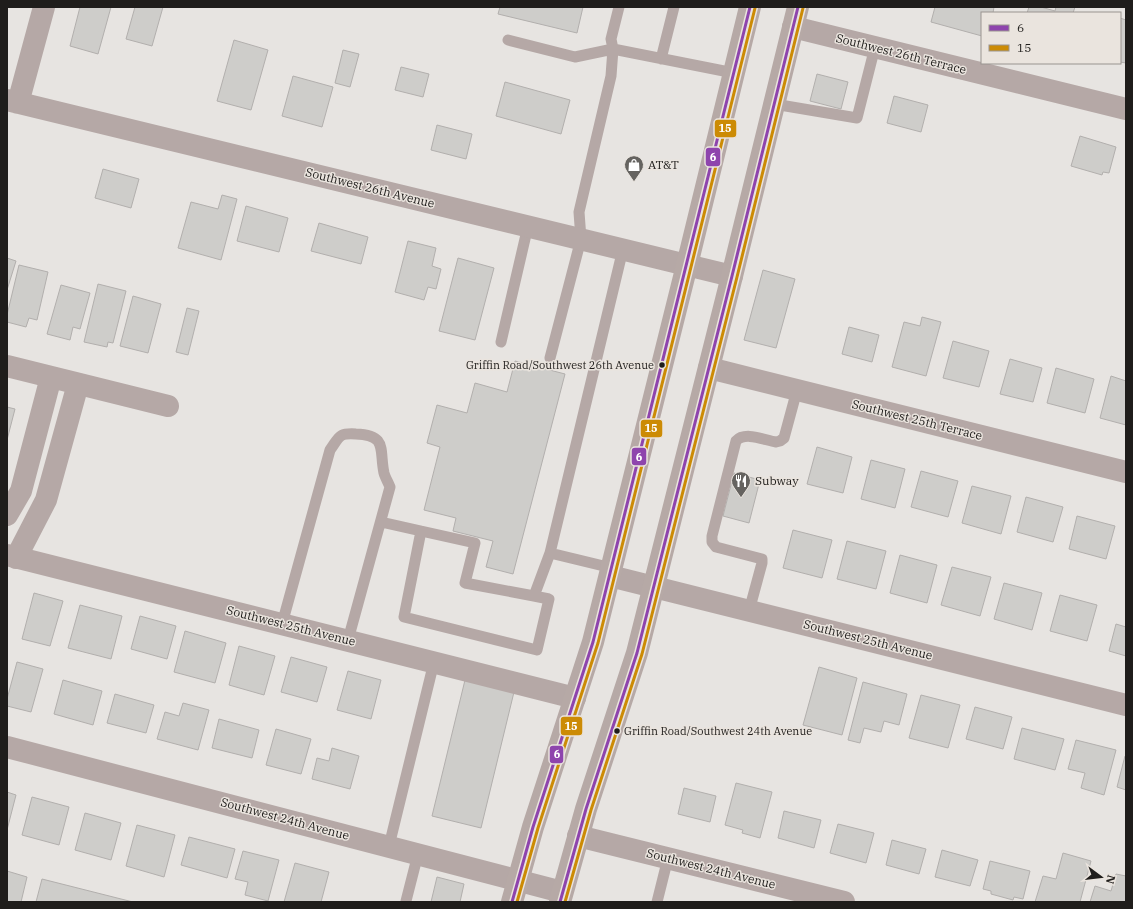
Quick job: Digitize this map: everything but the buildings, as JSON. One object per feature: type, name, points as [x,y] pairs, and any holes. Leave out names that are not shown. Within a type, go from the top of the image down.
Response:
[{"type":"main road","points":[[512,902],[533,826],[593,642],[750,7]]},
{"type":"main road","points":[[561,897],[578,836],[637,653],[732,276],[795,17]]},
{"type":"street","points":[[13,102],[44,7]]},
{"type":"street","name":"Southwest 26th Terrace","points":[[795,17],[875,47],[1126,109]]},
{"type":"street","name":"Southwest 26th Avenue","points":[[13,102],[732,276]]},
{"type":"street","points":[[7,366],[168,406]]},
{"type":"street","name":"Southwest 25th Terrace","points":[[709,368],[1126,472]]},
{"type":"street","points":[[7,515],[21,491],[50,377]]},
{"type":"street","points":[[12,556],[46,500],[78,384]]},
{"type":"street","points":[[34,442],[60,448]]},
{"type":"street","name":"Southwest 25th Avenue","points":[[12,556],[575,698]]},
{"type":"street","name":"Southwest 25th Avenue","points":[[611,572],[654,587],[1126,704]]},
{"type":"street","name":"Southwest 24th Avenue","points":[[7,747],[518,880],[561,897]]},
{"type":"street","name":"Southwest 24th Avenue","points":[[578,836],[844,902]]},
{"type":"lane","points":[[550,358],[581,239],[579,212],[611,76],[613,49],[612,39],[620,7]]},
{"type":"lane","points":[[661,59],[674,7]]},
{"type":"lane","points":[[508,40],[575,56],[613,49],[734,73]]},
{"type":"lane","points":[[774,104],[857,118],[875,47]]},
{"type":"lane","points":[[501,342],[528,226]]},
{"type":"lane","points":[[534,596],[550,553],[623,249]]},
{"type":"lane","points":[[749,611],[762,559],[716,547],[712,542],[712,536],[736,441],[745,435],[776,442],[784,438],[797,390]]},
{"type":"lane","points":[[282,624],[330,450],[344,433],[375,437],[380,443],[383,456],[384,473],[390,487],[348,640]]},
{"type":"lane","points":[[380,522],[421,531],[475,544],[465,583],[549,599],[537,650],[404,617],[421,531]]},
{"type":"lane","points":[[550,553],[611,572]]},
{"type":"lane","points":[[389,846],[434,662]]},
{"type":"lane","points":[[406,901],[418,854]]},
{"type":"lane","points":[[657,902],[668,858]]},
{"type":"transit line","name":"6","points":[[512,902],[533,827],[593,642],[750,7]]},
{"type":"transit line","name":"6","points":[[560,902],[586,809],[637,653],[798,7]]},
{"type":"transit line","name":"15","points":[[517,902],[538,828],[598,643],[755,8]]},
{"type":"transit line","name":"15","points":[[565,902],[591,810],[642,654],[803,8]]},
{"type":"place","name":"AT&T","points":[[634,182]]},
{"type":"place","name":"Griffin Road/Southwest 26th Avenue","points":[[662,365]]},
{"type":"place","name":"Subway","points":[[741,498]]},
{"type":"place","name":"Griffin Road/Southwest 24th Avenue","points":[[617,731]]}]
